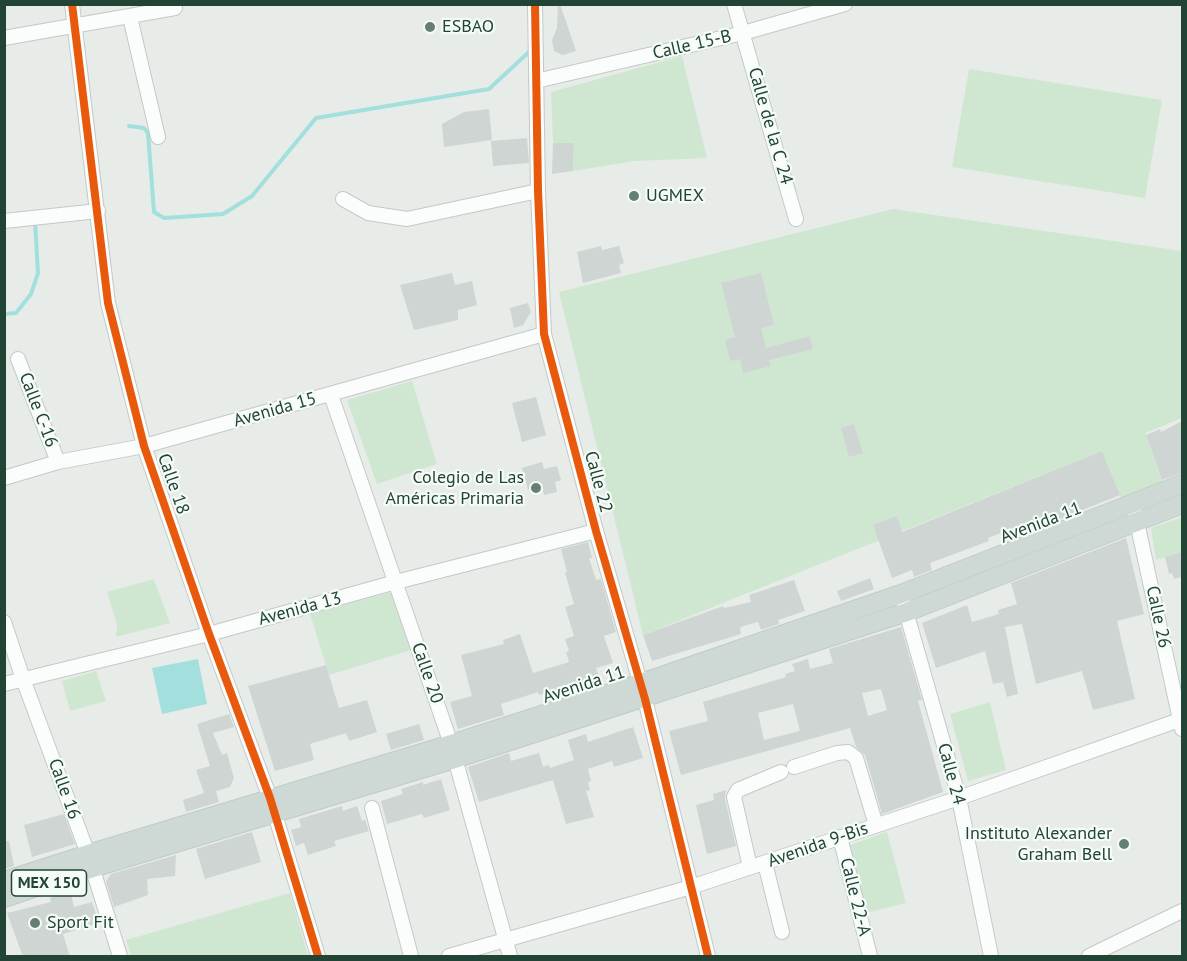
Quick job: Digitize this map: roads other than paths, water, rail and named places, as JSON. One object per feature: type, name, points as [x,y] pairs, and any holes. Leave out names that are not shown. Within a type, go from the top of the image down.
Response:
[{"type":"main road","name":"Avenida 11","points":[[4,881],[90,861],[453,752],[643,691],[762,650],[1182,484]]},
{"type":"main road","name":"Avenida 11","points":[[762,650],[907,612],[1182,504]]},
{"type":"main road","points":[[1052,535],[1057,553]]},
{"type":"main road","name":"Avenida 11","points":[[4,898],[90,861]]},
{"type":"street","name":"Calle 18","points":[[72,4],[108,303],[144,446],[272,806],[318,957]]},
{"type":"street","name":"Calle 22","points":[[535,4],[538,191],[544,334],[596,531],[643,691],[708,957]]},
{"type":"street","points":[[734,4],[743,33]]},
{"type":"street","name":"Calle 15-B","points":[[536,81],[743,33],[845,4]]},
{"type":"street","points":[[4,38],[175,8]]},
{"type":"street","points":[[130,17],[158,137]]},
{"type":"street","name":"Calle de la C 24","points":[[743,33],[796,219]]},
{"type":"street","points":[[343,199],[368,213],[407,219],[538,191]]},
{"type":"street","points":[[4,221],[98,211]]},
{"type":"street","name":"Avenida 15","points":[[4,478],[58,462],[144,446],[544,334]]},
{"type":"street","name":"Calle C-16","points":[[18,359],[58,462]]},
{"type":"street","name":"Calle 20","points":[[331,394],[453,752],[510,957]]},
{"type":"street","name":"Calle 26","points":[[1133,504],[1182,723]]},
{"type":"street","name":"Avenida 13","points":[[4,684],[209,634],[396,582],[596,531]]},
{"type":"street","name":"Calle 24","points":[[901,594],[958,798],[991,957]]},
{"type":"street","name":"Calle 16","points":[[4,622],[90,861],[120,957]]},
{"type":"street","name":"Avenida 9-Bis","points":[[449,957],[691,887],[1182,723]]},
{"type":"street","points":[[794,767],[837,753],[848,752],[856,758],[876,825]]},
{"type":"street","points":[[750,867],[734,797],[738,790],[781,772]]},
{"type":"street","points":[[372,808],[411,957]]},
{"type":"street","name":"Calle 22-A","points":[[840,837],[870,957]]},
{"type":"street","points":[[765,863],[782,932]]},
{"type":"street","points":[[1089,957],[1182,910]]},
{"type":"water","points":[[198,659],[207,704],[162,714],[152,668]]},
{"type":"waterway","points":[[129,126],[144,128],[148,133],[154,212],[164,218],[223,214],[252,196],[316,118],[489,89],[530,51]]},
{"type":"waterway","points":[[4,314],[16,313],[31,294],[38,273],[35,221]]},
{"type":"place","name":"ESBAO","points":[[430,27]]},
{"type":"place","name":"UGMEX","points":[[634,196]]},
{"type":"place","name":"Colegio de Las Américas Primaria","points":[[536,488]]},
{"type":"place","name":"Instituto Alexander Graham Bell","points":[[1124,844]]},
{"type":"place","name":"Sport Fit","points":[[35,923]]}]
